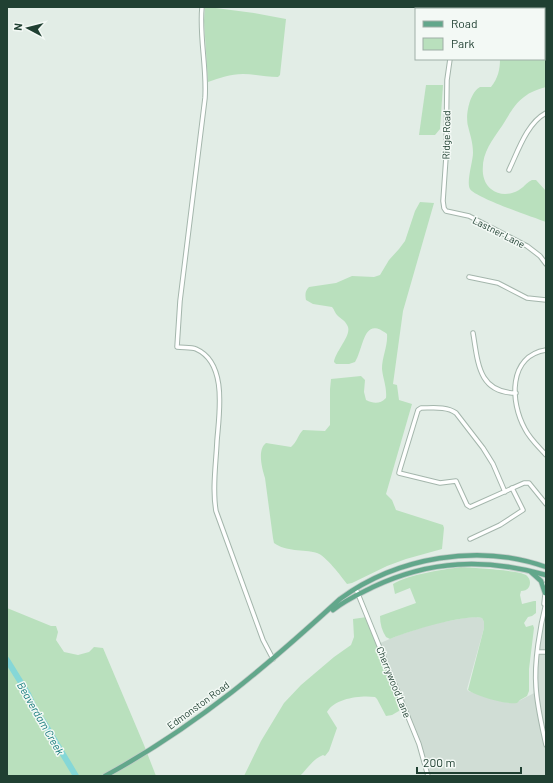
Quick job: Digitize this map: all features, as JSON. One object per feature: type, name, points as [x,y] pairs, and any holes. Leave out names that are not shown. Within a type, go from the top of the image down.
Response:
[{"type":"main road","name":"Edmonston Road","points":[[105,776],[154,747],[221,701],[340,599],[356,589],[383,576],[405,567],[432,560],[469,556],[500,557],[546,567]]},
{"type":"main road","name":"Edmonston Road","points":[[295,639],[336,607],[358,594],[386,581],[412,572],[447,564],[479,564],[528,570],[546,575]]},
{"type":"main road","points":[[528,570],[536,575],[541,581],[545,593]]},
{"type":"street","points":[[202,7],[201,22],[205,64],[205,98],[180,301],[177,347],[196,349],[206,356],[213,365],[217,376],[220,398],[215,477],[216,511],[263,640],[273,658]]},
{"type":"street","name":"Ridge Road","points":[[445,210],[443,201],[446,157],[447,80],[450,60]]},
{"type":"street","points":[[509,170],[531,125],[546,112]]},
{"type":"street","name":"Lastner Lane","points":[[445,210],[466,215],[527,246],[535,251],[546,264]]},
{"type":"street","points":[[469,277],[498,283],[527,298],[546,300]]},
{"type":"street","points":[[473,333],[480,367],[487,382],[499,391],[516,393]]},
{"type":"street","points":[[546,350],[531,355],[521,365],[516,378],[517,406],[521,421],[528,434],[546,455]]},
{"type":"street","points":[[505,492],[493,464],[483,448],[456,413],[444,408],[419,409],[412,426],[399,473],[440,483],[456,481],[467,505],[470,507],[505,492],[522,483],[529,483],[546,504]]},
{"type":"street","points":[[470,539],[500,525],[523,510],[512,488]]},
{"type":"street","points":[[544,613],[546,584]]},
{"type":"street","name":"Cherrywood Lane","points":[[356,589],[419,744],[428,776]]},
{"type":"street","points":[[546,603],[536,674],[536,692],[546,745]]},
{"type":"street","points":[[538,652],[546,652]]},
{"type":"shaded area","points":[[546,603],[546,776],[428,776],[426,765],[378,644],[399,635],[433,624],[464,618],[482,618],[484,628],[467,689],[468,691],[503,702],[515,703],[536,692],[537,661]]},
{"type":"green space","points":[[208,7],[286,19],[280,75],[278,77],[269,77],[238,74],[225,76],[208,82],[204,21],[205,8]]},
{"type":"green space","points":[[546,7],[546,87],[529,94],[520,100],[514,107],[494,137],[485,154],[483,174],[489,187],[493,191],[501,194],[516,192],[532,180],[536,180],[546,191],[546,222],[505,207],[474,193],[469,186],[473,153],[467,116],[469,104],[473,94],[480,87],[491,87],[498,74],[500,60],[545,60],[545,8],[530,8]]},
{"type":"green space","points":[[426,85],[443,85],[440,129],[435,135],[419,135]]},
{"type":"green space","points":[[420,202],[434,203],[403,311],[393,384],[397,385],[399,400],[412,404],[386,494],[392,500],[396,510],[443,525],[442,549],[387,566],[347,584],[321,555],[312,552],[284,548],[274,543],[261,455],[263,446],[266,443],[291,447],[303,430],[325,431],[330,425],[331,379],[361,376],[365,380],[364,392],[366,400],[377,403],[386,398],[382,369],[387,343],[387,334],[379,329],[373,328],[365,336],[355,362],[349,364],[336,364],[334,362],[335,358],[347,335],[348,327],[336,314],[332,307],[313,304],[306,300],[305,296],[309,287],[336,283],[352,276],[374,277],[380,275],[389,260],[405,241],[415,211]]},
{"type":"green space","points":[[461,567],[521,573],[526,575],[529,579],[529,587],[521,591],[520,595],[522,604],[536,601],[536,613],[528,617],[524,623],[526,627],[533,625],[534,628],[529,669],[529,691],[527,696],[517,703],[506,703],[492,700],[468,690],[484,628],[482,618],[464,618],[422,628],[390,639],[386,637],[382,630],[380,616],[416,603],[410,588],[395,594],[393,584],[417,575]]},
{"type":"green space","points":[[7,608],[51,626],[56,626],[58,632],[56,640],[64,652],[78,655],[89,652],[94,647],[103,648],[156,776],[7,776]]},
{"type":"green space","points":[[367,617],[404,708],[392,715],[386,716],[375,697],[349,698],[336,703],[327,712],[337,728],[329,751],[325,756],[323,755],[319,757],[313,762],[300,776],[244,776],[261,741],[284,703],[301,685],[334,657],[351,645],[354,637],[353,619]]},
{"type":"waterway","name":"Beaverdam Creek","points":[[7,660],[28,694],[36,712],[76,776]]}]
